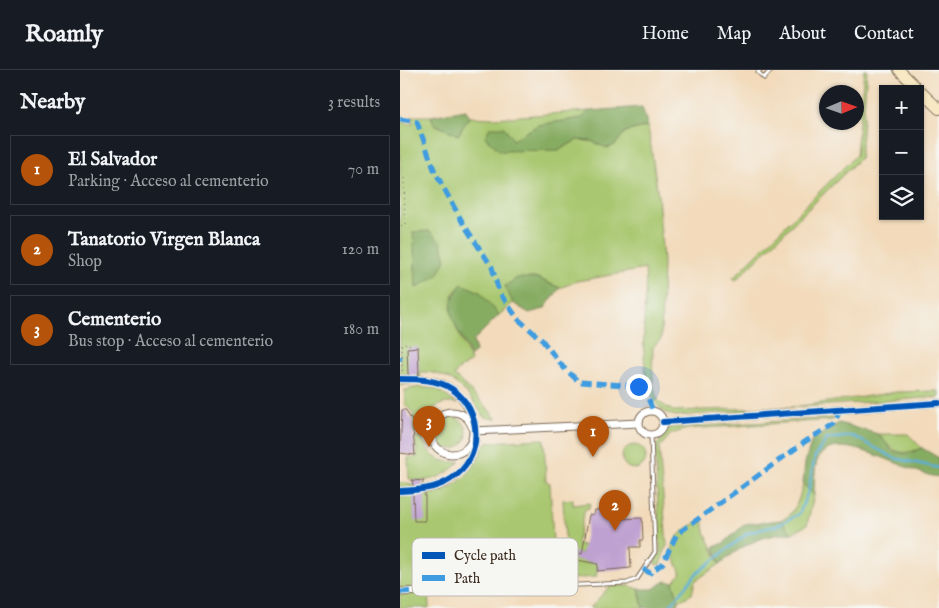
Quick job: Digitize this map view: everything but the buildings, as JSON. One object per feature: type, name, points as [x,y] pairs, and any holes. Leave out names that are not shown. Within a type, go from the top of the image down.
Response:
[{"type":"main road","points":[[899,70],[914,85]]},
{"type":"main road","points":[[924,95],[939,109]]},
{"type":"street","points":[[420,379],[440,383],[452,389],[463,399],[470,410],[475,431],[473,451],[462,471],[445,483],[424,489]]},
{"type":"street","points":[[663,422],[939,403]]},
{"type":"street","points":[[653,411],[660,414],[663,422],[660,432],[650,435],[642,432],[639,423],[641,415],[653,411]]},
{"type":"street","points":[[451,412],[466,418],[475,431],[467,448],[452,454],[437,448],[430,433],[436,418],[451,412]]},
{"type":"street","points":[[475,431],[639,423]]},
{"type":"street","points":[[400,491],[413,490]]},
{"type":"lane","points":[[760,70],[758,72],[764,78],[771,70]]},
{"type":"lane","points":[[578,585],[628,582],[637,579],[655,552],[650,435]]},
{"type":"path","points":[[400,177],[404,177],[405,225],[400,226]]},
{"type":"path","points":[[404,379],[402,344],[410,343],[410,349]]},
{"type":"green space","points":[[864,70],[867,70],[864,108],[864,85]]},
{"type":"green space","points":[[642,107],[648,126],[625,132],[615,145],[607,148],[591,141],[577,140],[559,150],[500,151],[485,137],[490,127],[504,127],[513,140],[538,125],[582,118],[589,111]]},
{"type":"green space","points":[[466,110],[469,117],[458,135],[434,124],[431,116]]},
{"type":"green space","points":[[589,111],[583,118],[538,125],[513,140],[485,137],[559,150],[577,140],[591,141],[607,147],[615,145],[625,132],[648,126],[658,195],[663,261],[661,339],[653,347],[653,376],[657,397],[663,405],[673,411],[793,407],[897,392],[939,391],[939,397],[676,416],[661,409],[651,395],[646,375],[644,353],[645,269],[577,281],[560,288],[537,278],[506,286],[513,303],[499,315],[480,292],[462,284],[453,294],[456,327],[471,361],[457,371],[454,376],[496,419],[484,417],[472,399],[458,385],[441,375],[420,372],[420,382],[400,386],[400,122],[413,124],[412,116],[431,116],[434,124],[458,135],[469,117],[494,118]]},
{"type":"green space","points":[[858,130],[862,130],[860,158],[736,280],[733,278],[856,155]]},
{"type":"green space","points":[[430,231],[441,242],[446,260],[438,275],[416,288],[413,232]]},
{"type":"green space","points":[[517,278],[537,278],[560,288],[544,309],[529,313],[513,303],[505,286]]},
{"type":"green space","points":[[462,284],[480,292],[499,315],[473,341],[476,351],[470,356],[451,311],[455,293]]},
{"type":"green space","points":[[419,387],[437,389],[457,404],[444,404],[433,409],[421,431],[414,432],[413,413],[405,404],[405,390]]},
{"type":"green space","points":[[451,417],[463,421],[467,433],[463,445],[451,449],[439,445],[435,433],[439,421]]},
{"type":"green space","points":[[833,418],[833,420],[687,429],[671,434],[659,448],[667,545],[660,564],[656,565],[655,560],[660,551],[655,448],[669,428]]},
{"type":"green space","points":[[839,423],[878,434],[893,451],[907,454],[922,448],[939,458],[939,477],[861,450],[845,447],[831,448],[818,458],[814,495],[803,484],[805,463],[812,440]]},
{"type":"green space","points":[[878,434],[908,434],[922,448],[907,452],[897,451],[888,445]]},
{"type":"green space","points":[[422,436],[427,448],[435,457],[453,462],[460,461],[449,471],[437,478],[424,480],[409,479],[408,458],[417,457],[415,437]]},
{"type":"green space","points":[[544,439],[546,481],[550,483],[553,538],[412,538],[412,596],[428,596],[429,608],[400,608],[400,482],[424,486],[425,495],[434,494],[449,488],[463,478],[474,466],[483,447],[489,442]]},
{"type":"green space","points":[[634,445],[639,446],[645,452],[645,462],[639,468],[634,469],[629,468],[623,462],[622,457],[623,452],[629,446]]},
{"type":"green space","points":[[803,484],[814,495],[807,525],[792,533],[781,520],[786,518],[793,510]]},
{"type":"green space","points":[[573,499],[573,505],[590,503],[589,508],[585,509],[578,539],[565,538],[563,500]]},
{"type":"green space","points":[[703,519],[705,532],[720,564],[695,581],[692,594],[679,601],[673,582],[681,574],[674,555],[673,546],[678,536]]},
{"type":"green space","points":[[781,520],[792,533],[762,538],[745,546],[720,564],[714,547],[724,543],[745,524]]},
{"type":"green space","points":[[578,543],[585,546],[582,554],[578,554]]},
{"type":"green space","points":[[600,554],[596,577],[578,578],[578,559],[593,563],[595,557]]},
{"type":"green space","points":[[666,581],[673,582],[679,601],[677,608],[643,608],[639,589],[653,589]]},
{"type":"green space","points":[[610,586],[630,586],[639,589],[643,608],[590,608]]},
{"type":"waterway","points":[[668,608],[696,574],[748,533],[778,525],[799,514],[808,492],[815,456],[827,439],[853,436],[894,458],[939,468]]},
{"type":"marked path","points":[[400,119],[417,122],[435,172],[464,225],[492,267],[499,292],[518,319],[542,340],[563,367],[579,382],[639,386],[647,395],[653,411]]},
{"type":"marked path","points":[[643,569],[650,573],[663,563],[677,534],[806,441],[834,424],[840,410]]},
{"type":"marked path","points":[[400,592],[412,592]]},
{"type":"cycle path","points":[[400,379],[433,381],[452,389],[470,409],[476,434],[474,447],[469,459],[462,470],[451,479],[433,487],[400,491]]},
{"type":"cycle path","points":[[663,422],[939,403]]},
{"type":"place","name":"Cementerio","points":[[429,447]]},
{"type":"place","name":"El Salvador","points":[[593,457]]},
{"type":"place","name":"Tanatorio Virgen Blanca","points":[[615,531]]}]
